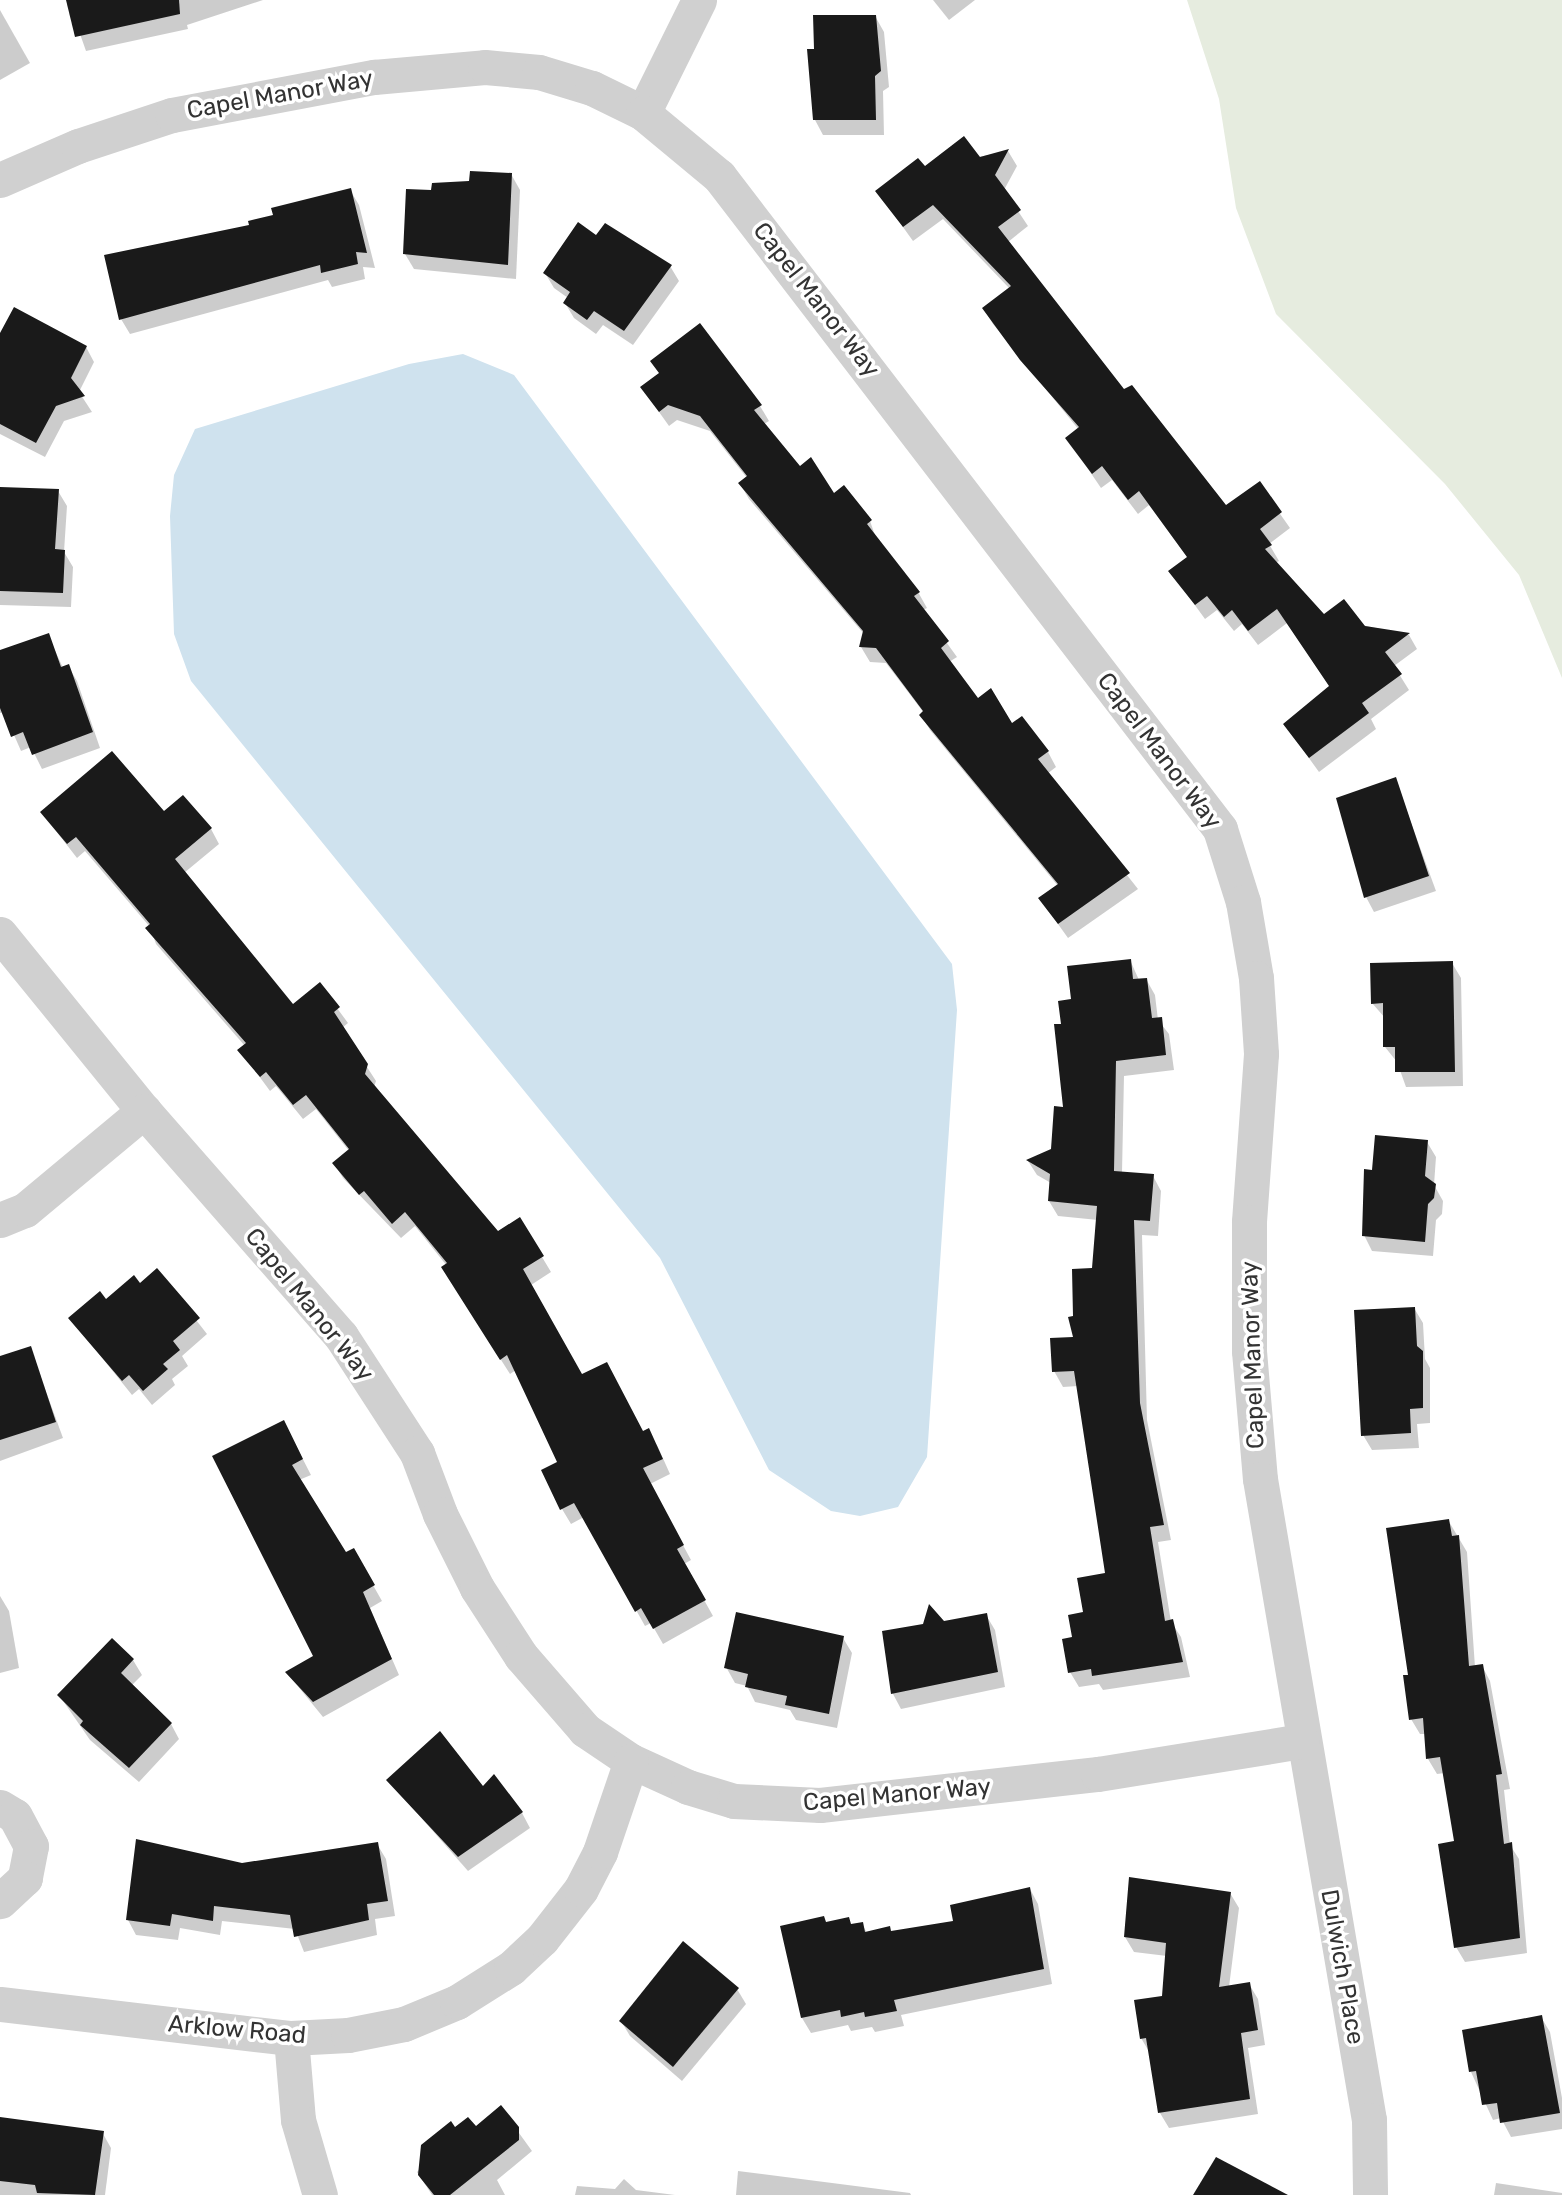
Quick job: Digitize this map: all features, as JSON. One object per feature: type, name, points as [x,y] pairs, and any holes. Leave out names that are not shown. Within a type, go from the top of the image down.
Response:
[{"type":"street","points":[[643,113],[699,0]]},
{"type":"street","name":"Capel Manor Way","points":[[0,180],[78,146],[172,115],[374,77],[485,67],[539,72],[592,88],[643,113],[719,176],[1220,830],[1243,902],[1256,978],[1261,1054],[1249,1222],[1249,1351],[1259,1479],[1301,1741],[1098,1774],[820,1805],[734,1801],[688,1787],[631,1761],[585,1730],[521,1656],[477,1588],[440,1514],[417,1453],[391,1408],[341,1336],[144,1111],[0,934]]},
{"type":"street","points":[[0,1220],[25,1210],[144,1111]]},
{"type":"street","name":"Dulwich Place","points":[[1301,1741],[1369,2120],[1370,2195]]},
{"type":"street","name":"Arklow Road","points":[[0,2004],[291,2038],[348,2035],[404,2024],[457,2002],[511,1968],[542,1940],[581,1889],[600,1852],[631,1761]]},
{"type":"street","points":[[0,1807],[20,1823],[31,1846],[25,1878],[0,1901]]},
{"type":"street","points":[[291,2038],[298,2120],[320,2195]]},
{"type":"shaded area","points":[[1187,0],[1562,0],[1562,678],[1519,575],[1445,484],[1276,314],[1236,208],[1219,99]]},
{"type":"water","points":[[463,354],[514,375],[952,964],[957,1010],[927,1457],[898,1507],[860,1516],[831,1511],[769,1470],[660,1258],[191,681],[174,634],[170,516],[174,475],[195,429],[409,364]]},
{"type":"building","points":[[66,0],[179,0],[180,14],[75,37]]},
{"type":"building","points":[[813,15],[876,15],[881,71],[875,76],[876,120],[813,120],[807,49],[814,49]]},
{"type":"building","points":[[964,136],[980,157],[1009,149],[995,175],[1021,210],[998,227],[1124,389],[1132,385],[1226,505],[1260,481],[1282,512],[1260,529],[1272,545],[1265,549],[1324,614],[1344,599],[1365,626],[1410,633],[1385,652],[1402,674],[1362,703],[1369,713],[1309,758],[1283,724],[1329,686],[1277,609],[1248,631],[1232,610],[1224,617],[1207,596],[1195,605],[1168,571],[1187,557],[1139,491],[1128,500],[1102,466],[1092,474],[1065,438],[1079,427],[1020,360],[982,308],[1011,286],[933,205],[903,227],[875,191],[918,158],[925,166]]},
{"type":"building","points":[[470,171],[512,173],[508,265],[403,254],[406,189],[431,190],[432,183],[469,181]]},
{"type":"building","points":[[351,188],[367,253],[356,252],[358,264],[321,273],[320,265],[119,320],[104,255],[249,225],[248,221],[273,215],[271,208]]},
{"type":"building","points":[[578,222],[596,235],[605,223],[672,265],[624,331],[594,311],[587,320],[563,303],[570,292],[543,273]]},
{"type":"building","points":[[14,307],[87,346],[71,378],[85,396],[56,406],[36,443],[0,424],[0,333]]},
{"type":"building","points":[[700,323],[762,405],[754,410],[800,466],[811,457],[834,493],[844,485],[872,520],[867,524],[920,592],[914,596],[949,641],[941,648],[978,698],[991,688],[1012,723],[1022,716],[1049,751],[1038,759],[1130,873],[1058,924],[1038,898],[1058,884],[919,715],[923,711],[876,648],[859,647],[863,631],[738,483],[747,476],[700,416],[668,405],[659,412],[640,387],[659,373],[650,361]]},
{"type":"building","points":[[0,487],[59,489],[55,549],[65,550],[63,593],[0,591]]},
{"type":"building","points":[[49,633],[61,667],[69,664],[93,732],[32,755],[23,732],[11,737],[0,708],[0,650]]},
{"type":"building","points":[[112,751],[164,811],[183,795],[212,828],[175,859],[293,1004],[320,982],[340,1007],[334,1012],[368,1064],[365,1074],[498,1231],[520,1217],[544,1256],[523,1269],[582,1374],[607,1362],[643,1431],[649,1428],[663,1459],[643,1468],[684,1545],[677,1549],[706,1600],[653,1629],[641,1608],[635,1612],[574,1503],[560,1510],[541,1470],[557,1462],[507,1355],[500,1360],[441,1267],[447,1263],[405,1212],[392,1224],[364,1191],[359,1195],[332,1163],[349,1149],[306,1095],[293,1105],[266,1072],[260,1077],[237,1050],[246,1043],[145,928],[150,924],[76,837],[67,844],[40,812]]},
{"type":"building","points":[[1396,777],[1429,876],[1364,898],[1336,798]]},
{"type":"building","points":[[1131,959],[1133,979],[1147,978],[1152,1018],[1162,1017],[1166,1055],[1116,1061],[1114,1171],[1154,1174],[1150,1221],[1134,1220],[1140,1403],[1164,1525],[1150,1527],[1165,1621],[1173,1619],[1183,1662],[1092,1676],[1091,1669],[1068,1673],[1062,1639],[1072,1637],[1068,1615],[1083,1612],[1077,1578],[1105,1573],[1074,1371],[1052,1372],[1050,1338],[1073,1337],[1068,1317],[1073,1316],[1072,1269],[1092,1268],[1097,1206],[1048,1201],[1050,1174],[1026,1160],[1051,1149],[1054,1106],[1063,1107],[1054,1024],[1061,1024],[1058,1001],[1071,999],[1067,966]]},
{"type":"building","points":[[1453,961],[1455,1072],[1395,1072],[1395,1047],[1383,1047],[1383,1003],[1371,1004],[1370,963]]},
{"type":"building","points":[[1375,1135],[1428,1140],[1425,1176],[1436,1184],[1434,1198],[1428,1204],[1425,1242],[1362,1236],[1364,1169],[1372,1170]]},
{"type":"building","points":[[157,1268],[200,1318],[173,1341],[180,1350],[163,1364],[168,1369],[143,1391],[129,1375],[122,1381],[68,1318],[100,1291],[106,1299],[134,1275],[140,1283]]},
{"type":"building","points":[[1415,1307],[1417,1346],[1423,1351],[1423,1408],[1410,1409],[1411,1433],[1361,1436],[1354,1310]]},
{"type":"building","points":[[31,1346],[56,1422],[0,1440],[0,1356]]},
{"type":"building","points":[[284,1420],[303,1459],[292,1465],[346,1552],[354,1548],[375,1585],[363,1592],[392,1659],[313,1702],[285,1672],[313,1656],[212,1456]]},
{"type":"building","points":[[1449,1519],[1452,1536],[1459,1535],[1469,1666],[1483,1664],[1502,1774],[1496,1775],[1504,1844],[1512,1842],[1520,1938],[1454,1948],[1438,1844],[1454,1841],[1440,1757],[1426,1759],[1423,1718],[1409,1720],[1403,1675],[1408,1675],[1386,1528]]},
{"type":"building","points":[[929,1604],[944,1621],[987,1613],[998,1672],[891,1694],[882,1631],[923,1624]]},
{"type":"building","points":[[736,1612],[844,1636],[829,1714],[785,1705],[787,1696],[745,1687],[748,1674],[724,1668]]},
{"type":"building","points":[[112,1638],[134,1659],[121,1673],[172,1723],[129,1768],[80,1725],[83,1721],[57,1695]]},
{"type":"building","points":[[440,1731],[483,1786],[494,1774],[523,1812],[458,1857],[386,1780]]},
{"type":"building","points":[[136,1839],[242,1863],[378,1842],[388,1901],[367,1904],[369,1920],[294,1937],[290,1915],[214,1906],[213,1921],[172,1914],[170,1926],[126,1920]]},
{"type":"building","points":[[1129,1877],[1231,1892],[1219,1987],[1250,1982],[1258,2030],[1241,2033],[1250,2099],[1158,2113],[1146,2038],[1140,2039],[1134,2000],[1162,1996],[1166,1943],[1124,1937]]},
{"type":"building","points":[[1030,1887],[1044,1969],[894,2000],[897,2011],[865,2017],[864,2012],[841,2017],[840,2010],[801,2018],[780,1926],[824,1916],[826,1922],[849,1917],[851,1924],[863,1922],[865,1932],[890,1926],[891,1931],[953,1921],[950,1905]]},
{"type":"building","points":[[683,1941],[739,1988],[673,2067],[619,2021]]},
{"type":"building","points":[[1542,2015],[1560,2113],[1500,2123],[1497,2103],[1482,2105],[1476,2071],[1469,2072],[1462,2030]]},
{"type":"building","points":[[501,2105],[519,2127],[519,2140],[450,2195],[434,2195],[418,2175],[421,2145],[451,2121],[455,2127],[468,2117],[476,2126]]},
{"type":"building","points":[[0,2117],[104,2131],[95,2195],[37,2193],[35,2185],[0,2181]]},
{"type":"building","points":[[1216,2157],[1288,2195],[1193,2195]]}]
